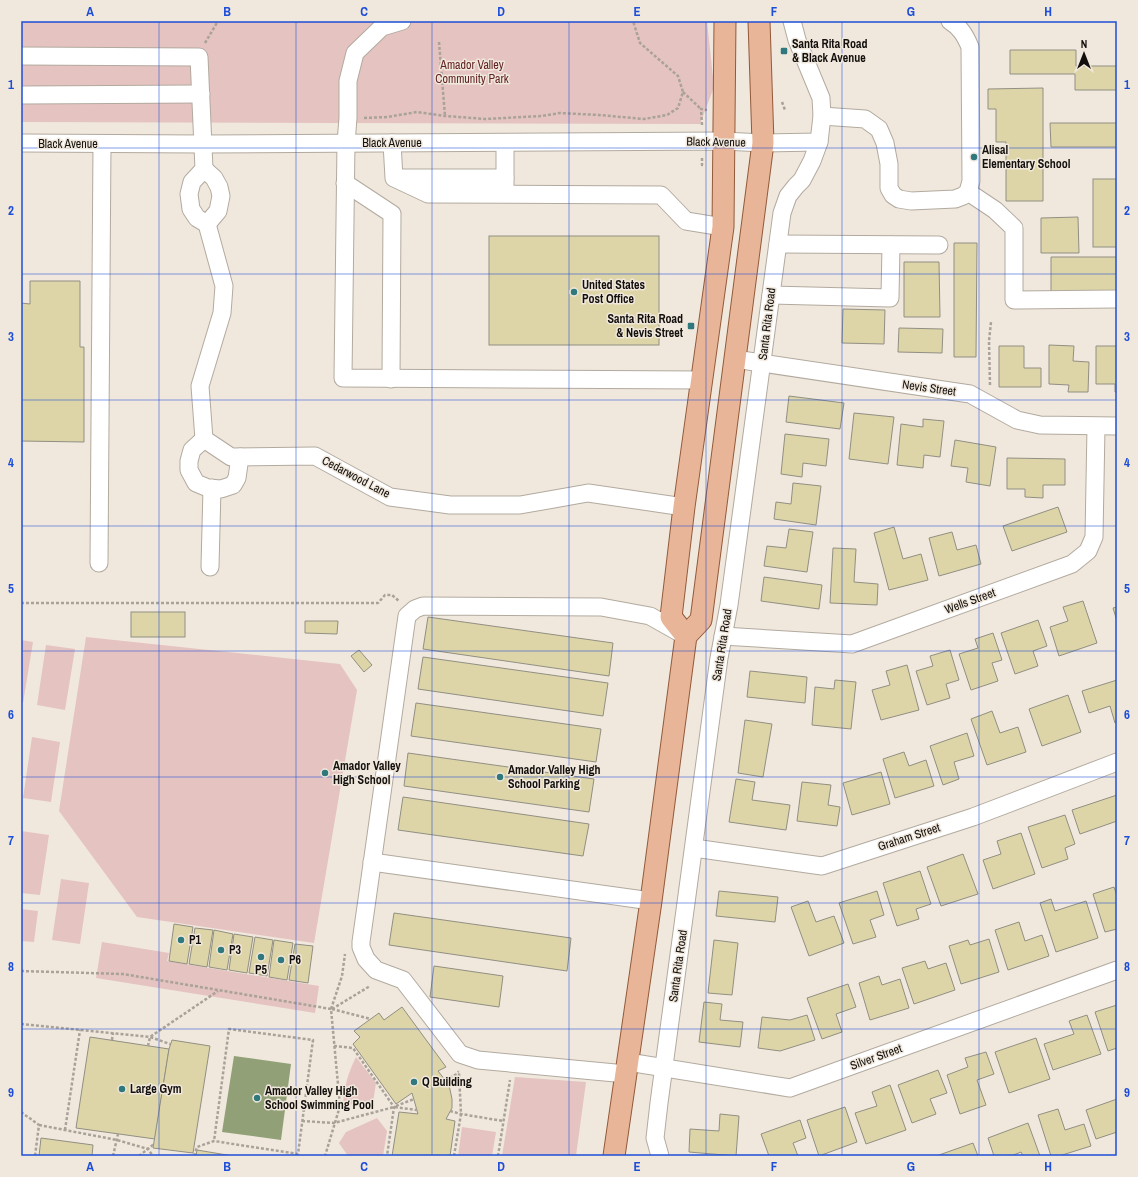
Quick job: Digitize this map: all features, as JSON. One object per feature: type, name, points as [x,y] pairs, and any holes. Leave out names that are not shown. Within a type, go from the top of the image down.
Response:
[{"type":"main road","points":[[614,1156],[651,901],[686,636],[670,617],[723,227],[725,21]]},
{"type":"main road","name":"Santa Rita Road","points":[[686,636],[701,620],[763,143],[759,21]]},
{"type":"main road","points":[[684,507],[716,511]]},
{"type":"street","points":[[402,21],[382,27],[355,53],[348,81],[345,183],[343,378],[702,380]]},
{"type":"street","name":"Santa Rita Road","points":[[660,1156],[655,1138],[664,1068],[782,213],[788,196],[802,180],[819,142],[822,116],[821,98],[797,40],[792,21]]},
{"type":"street","points":[[822,116],[865,120],[879,129],[885,143],[889,164],[889,188],[893,195],[899,199],[911,201],[955,199],[963,196],[968,192],[971,181],[970,47],[966,36],[958,26],[950,21]]},
{"type":"street","points":[[21,56],[199,56],[204,169],[214,178],[220,187],[221,196],[218,211],[207,224]]},
{"type":"street","points":[[21,95],[201,94]]},
{"type":"street","name":"Black Avenue","points":[[21,143],[202,144],[724,141],[763,143],[819,142]]},
{"type":"street","points":[[392,143],[394,178],[661,195],[686,221],[723,227]]},
{"type":"street","points":[[505,143],[505,186]]},
{"type":"street","points":[[99,563],[98,514],[100,463],[102,144]]},
{"type":"street","points":[[204,169],[192,182],[189,194],[191,210],[197,218],[207,224],[224,286],[222,313],[200,386],[204,438],[192,450],[189,461],[189,470],[196,483],[221,489],[233,485],[237,478],[240,457]]},
{"type":"street","points":[[345,183],[392,214],[391,379]]},
{"type":"street","points":[[968,192],[995,210],[1014,228],[1014,300],[1117,299]]},
{"type":"street","points":[[778,244],[940,245]]},
{"type":"street","points":[[771,295],[890,298],[892,245]]},
{"type":"street","name":"Nevis Street","points":[[736,359],[970,394],[1017,420],[1040,425],[1096,427],[1117,426]]},
{"type":"street","name":"Wells Street","points":[[723,636],[852,644],[1072,564],[1088,551],[1094,537],[1096,427]]},
{"type":"street","name":"Cedarwood Lane","points":[[204,438],[231,457],[315,456],[390,497],[450,505],[520,505],[588,494],[684,507]]},
{"type":"street","points":[[210,567],[212,488]]},
{"type":"street","name":"Silver Street","points":[[686,636],[650,616],[600,607],[423,606],[415,609],[407,616],[360,942],[366,959],[376,970],[403,980],[460,1054],[478,1060],[627,1068],[664,1068],[790,1088],[1117,970]]},
{"type":"street","name":"Graham Street","points":[[694,848],[822,866],[973,817],[1117,762]]},
{"type":"street","points":[[372,862],[651,901]]},
{"type":"path","points":[[205,44],[218,21]]},
{"type":"path","points":[[633,21],[640,43],[678,76],[683,92],[701,109]]},
{"type":"path","points":[[439,42],[444,116]]},
{"type":"path","points":[[348,118],[387,117],[417,112],[485,120],[542,116],[560,113],[599,115],[644,120],[667,115],[678,108],[683,92]]},
{"type":"path","points":[[990,389],[989,341],[991,322]]},
{"type":"path","points":[[21,603],[378,603],[385,595],[392,595],[401,603]]},
{"type":"path","points":[[325,1156],[340,1106],[331,1009],[342,976],[346,948],[349,955]]},
{"type":"path","points":[[21,971],[123,974],[331,1009],[371,1019]]},
{"type":"path","points":[[331,1009],[375,984]]},
{"type":"path","points":[[148,1046],[150,1037],[219,991]]},
{"type":"path","points":[[21,1024],[150,1037],[170,1044]]},
{"type":"path","points":[[194,1156],[197,1147],[214,1141],[298,1154],[313,1040],[228,1029],[214,1141]]},
{"type":"path","points":[[66,1130],[80,1030]]},
{"type":"path","points":[[112,1040],[113,1033]]},
{"type":"path","points":[[334,1046],[353,1048],[394,1107],[388,1156]]},
{"type":"path","points":[[454,1156],[461,1114],[460,1073],[455,1067]]},
{"type":"path","points":[[445,1080],[460,1073]]},
{"type":"path","points":[[498,1156],[510,1080],[503,1079]]},
{"type":"path","points":[[302,1121],[334,1123],[394,1107],[414,1099]]},
{"type":"path","points":[[394,1107],[417,1110]]},
{"type":"path","points":[[450,1111],[503,1121]]},
{"type":"path","points":[[21,1112],[40,1125],[117,1140],[148,1149],[153,1156]]},
{"type":"path","points":[[35,1156],[40,1125]]},
{"type":"path","points":[[113,1156],[118,1134]]},
{"type":"path","points":[[139,1156],[154,1144]]},
{"type":"green space","name":"Amador Valley Community Park","points":[[21,21],[707,21],[714,87],[700,124],[21,122]]},
{"type":"green space","points":[[86,637],[340,664],[357,690],[314,943],[137,917],[59,811]]},
{"type":"green space","points":[[21,640],[33,642],[23,703],[21,703]]},
{"type":"green space","points":[[46,645],[75,649],[65,710],[37,705]]},
{"type":"green space","points":[[32,737],[60,742],[51,802],[23,798]]},
{"type":"green space","points":[[21,831],[49,835],[40,895],[21,893]]},
{"type":"green space","points":[[61,879],[89,883],[80,944],[52,940]]},
{"type":"green space","points":[[21,909],[38,911],[34,942],[21,941]]},
{"type":"green space","points":[[102,942],[169,953],[167,961],[319,986],[315,1013],[96,978]]},
{"type":"green space","points":[[356,1057],[376,1083],[373,1103],[343,1105],[347,1080]]},
{"type":"green space","points":[[515,1077],[586,1082],[576,1156],[502,1156]]},
{"type":"green space","points":[[377,1118],[387,1131],[383,1156],[348,1156],[339,1143],[346,1132]]},
{"type":"green space","points":[[462,1127],[496,1132],[492,1156],[458,1156]]},
{"type":"shaded area","name":"Amador Valley High School Swimming Pool","points":[[234,1056],[291,1064],[281,1140],[222,1132]]},
{"type":"building","points":[[1010,50],[1076,50],[1076,66],[1117,66],[1117,90],[1075,90],[1075,74],[1010,74]]},
{"type":"building","points":[[1043,88],[1043,201],[1006,201],[1006,142],[996,142],[996,109],[988,109],[988,89]]},
{"type":"building","points":[[1050,123],[1117,123],[1117,147],[1051,147]]},
{"type":"building","points":[[1093,179],[1117,179],[1117,247],[1093,247]]},
{"type":"building","points":[[1078,217],[1079,253],[1041,253],[1041,218]]},
{"type":"building","name":"United States Post Office","points":[[489,236],[659,236],[659,345],[489,345]]},
{"type":"building","points":[[954,243],[977,243],[976,357],[954,357]]},
{"type":"building","points":[[1051,257],[1117,257],[1117,293],[1051,294]]},
{"type":"building","points":[[904,262],[939,262],[940,317],[904,317]]},
{"type":"building","points":[[30,281],[80,281],[80,347],[84,347],[84,442],[21,441],[21,303],[30,304]]},
{"type":"building","points":[[843,309],[885,310],[884,344],[842,343]]},
{"type":"building","points":[[899,328],[943,329],[942,353],[898,352]]},
{"type":"building","points":[[1049,345],[1074,346],[1073,361],[1089,362],[1088,392],[1068,392],[1069,385],[1049,384]]},
{"type":"building","points":[[999,346],[1024,346],[1024,368],[1041,368],[1041,387],[999,387]]},
{"type":"building","points":[[1096,346],[1117,346],[1117,392],[1115,392],[1115,384],[1096,384]]},
{"type":"building","points":[[789,396],[844,403],[840,429],[786,422]]},
{"type":"building","points":[[854,413],[894,417],[888,464],[849,459]]},
{"type":"building","points":[[923,419],[944,421],[940,457],[924,455],[923,468],[897,465],[901,424],[923,427]]},
{"type":"building","points":[[785,434],[829,439],[826,466],[803,463],[802,477],[781,474]]},
{"type":"building","points":[[955,440],[996,447],[990,486],[966,482],[968,468],[951,466]]},
{"type":"building","points":[[1007,458],[1065,459],[1065,485],[1043,485],[1043,498],[1025,497],[1025,489],[1007,489]]},
{"type":"building","points":[[793,483],[821,486],[816,525],[774,519],[776,502],[791,504]]},
{"type":"building","points":[[1058,507],[1067,532],[1012,551],[1003,526]]},
{"type":"building","points":[[894,527],[903,559],[921,554],[928,580],[889,590],[874,533]]},
{"type":"building","points":[[789,529],[813,532],[807,572],[764,566],[767,546],[786,548]]},
{"type":"building","points":[[952,532],[957,550],[976,545],[981,564],[939,576],[929,538]]},
{"type":"building","points":[[833,548],[856,549],[854,582],[878,584],[877,605],[830,603]]},
{"type":"building","points":[[764,577],[822,585],[819,609],[761,601]]},
{"type":"building","points":[[1083,601],[1097,643],[1059,656],[1050,627],[1068,621],[1063,607]]},
{"type":"building","points":[[1117,607],[1117,621],[1113,608]]},
{"type":"building","points":[[131,612],[185,612],[185,637],[131,637]]},
{"type":"building","points":[[428,617],[613,643],[609,676],[423,649]]},
{"type":"building","points":[[1038,620],[1047,646],[1033,651],[1038,666],[1015,674],[1001,633]]},
{"type":"building","points":[[305,621],[338,621],[337,634],[305,633]]},
{"type":"building","points":[[993,633],[1002,660],[992,663],[998,681],[971,690],[959,654],[978,648],[975,639]]},
{"type":"building","points":[[359,650],[372,665],[364,672],[351,656]]},
{"type":"building","points":[[950,650],[959,680],[946,684],[950,698],[927,705],[916,671],[933,666],[930,656]]},
{"type":"building","points":[[423,657],[608,683],[603,716],[418,689]]},
{"type":"building","points":[[907,665],[919,710],[881,720],[872,690],[890,685],[886,671]]},
{"type":"building","points":[[750,671],[807,677],[805,703],[747,697]]},
{"type":"building","points":[[835,680],[856,682],[851,729],[812,725],[815,687],[834,689]]},
{"type":"building","points":[[1117,680],[1117,722],[1115,723],[1110,706],[1089,713],[1082,691]]},
{"type":"building","points":[[1068,695],[1081,732],[1042,746],[1029,709]]},
{"type":"building","points":[[416,703],[601,729],[596,762],[411,736]]},
{"type":"building","points":[[992,711],[1000,733],[1018,727],[1026,752],[987,765],[971,719]]},
{"type":"building","points":[[745,720],[772,724],[763,777],[738,773]]},
{"type":"building","points":[[967,733],[974,756],[954,762],[959,779],[943,785],[930,746]]},
{"type":"building","points":[[904,752],[909,766],[926,760],[934,786],[895,798],[883,759]]},
{"type":"building","points":[[408,753],[594,779],[589,812],[404,786]]},
{"type":"building","points":[[881,772],[890,804],[852,815],[843,783]]},
{"type":"building","points":[[736,779],[755,782],[752,800],[790,805],[786,830],[729,822]]},
{"type":"building","points":[[802,782],[831,785],[828,805],[840,807],[837,826],[797,821]]},
{"type":"building","points":[[1117,795],[1117,821],[1080,834],[1072,810]]},
{"type":"building","points":[[403,797],[589,824],[583,856],[398,830]]},
{"type":"building","points":[[1065,815],[1075,844],[1065,848],[1068,859],[1042,868],[1028,827]]},
{"type":"building","points":[[1021,833],[1035,874],[993,889],[983,860],[1001,854],[997,841]]},
{"type":"building","points":[[963,854],[978,894],[941,906],[927,867]]},
{"type":"building","points":[[920,871],[931,904],[916,909],[919,919],[897,926],[883,883]]},
{"type":"building","points":[[1114,887],[1117,896],[1117,929],[1105,932],[1093,894]]},
{"type":"building","points":[[719,891],[778,897],[775,922],[716,916]]},
{"type":"building","points":[[877,891],[884,915],[870,920],[876,937],[853,944],[839,903]]},
{"type":"building","points":[[1051,899],[1055,911],[1086,901],[1098,938],[1056,952],[1040,903]]},
{"type":"building","points":[[808,901],[816,922],[834,916],[844,943],[809,956],[791,907]]},
{"type":"building","points":[[394,913],[571,938],[567,971],[389,945]]},
{"type":"building","points":[[1019,922],[1025,941],[1042,935],[1049,956],[1008,970],[995,930]]},
{"type":"building","name":"P1","points":[[174,924],[193,927],[187,964],[169,961]]},
{"type":"building","points":[[195,928],[213,930],[207,967],[189,964]]},
{"type":"building","name":"P3","points":[[214,930],[233,934],[227,970],[209,967]]},
{"type":"building","points":[[234,934],[253,937],[247,973],[229,970]]},
{"type":"building","name":"P5","points":[[255,937],[273,940],[267,976],[249,973]]},
{"type":"building","points":[[989,939],[999,972],[961,984],[949,946],[968,940],[970,945]]},
{"type":"building","name":"P6","points":[[274,940],[293,943],[287,980],[269,977]]},
{"type":"building","points":[[714,940],[738,943],[732,995],[708,993]]},
{"type":"building","points":[[295,944],[313,946],[308,983],[289,980]]},
{"type":"building","points":[[925,961],[928,969],[946,963],[955,990],[914,1004],[902,968]]},
{"type":"building","points":[[434,966],[503,976],[499,1007],[430,997]]},
{"type":"building","points":[[879,976],[882,985],[900,979],[909,1008],[870,1020],[859,983]]},
{"type":"building","points":[[848,984],[856,1007],[836,1014],[842,1032],[822,1039],[807,998]]},
{"type":"building","points":[[704,1002],[722,1004],[720,1020],[743,1022],[740,1047],[699,1042]]},
{"type":"building","points":[[1117,1005],[1117,1048],[1108,1051],[1095,1012]]},
{"type":"building","name":"Q Building","points":[[402,1007],[446,1067],[438,1071],[449,1085],[452,1099],[452,1108],[446,1119],[455,1121],[450,1156],[392,1156],[399,1112],[418,1114],[412,1093],[396,1104],[353,1044],[360,1037],[354,1031],[379,1013],[384,1020]]},
{"type":"building","points":[[807,1015],[815,1040],[780,1051],[758,1048],[762,1017],[790,1020]]},
{"type":"building","points":[[1087,1015],[1101,1054],[1053,1070],[1044,1044],[1074,1034],[1069,1021]]},
{"type":"building","name":"Large Gym","points":[[90,1037],[169,1049],[155,1139],[76,1128]]},
{"type":"building","points":[[1036,1038],[1050,1079],[1009,1093],[995,1052]]},
{"type":"building","points":[[172,1040],[210,1046],[193,1153],[153,1148],[169,1049]]},
{"type":"building","points":[[986,1052],[994,1074],[977,1080],[986,1105],[960,1114],[947,1075],[968,1067],[965,1058]]},
{"type":"building","points":[[938,1070],[947,1093],[930,1099],[936,1114],[912,1123],[898,1085]]},
{"type":"building","points":[[890,1085],[906,1130],[866,1144],[855,1113],[877,1106],[872,1092]]},
{"type":"building","points":[[1117,1099],[1117,1132],[1096,1139],[1086,1110]]},
{"type":"building","points":[[845,1107],[857,1142],[819,1156],[807,1120]]},
{"type":"building","points":[[1058,1109],[1065,1130],[1084,1124],[1091,1146],[1059,1156],[1051,1156],[1038,1115]]},
{"type":"building","points":[[720,1114],[739,1116],[736,1156],[689,1152],[690,1129],[719,1131]]},
{"type":"building","points":[[800,1120],[806,1138],[793,1143],[798,1156],[769,1156],[761,1134]]},
{"type":"building","points":[[1028,1123],[1040,1156],[1023,1156],[1021,1152],[1011,1156],[994,1156],[988,1138]]},
{"type":"building","points":[[41,1138],[93,1145],[92,1156],[39,1156]]},
{"type":"building","points":[[973,1143],[978,1156],[939,1155]]},
{"type":"building","points":[[197,1150],[233,1156],[196,1156]]},
{"type":"place","name":"Santa Rita Road & Black Avenue","points":[[784,51]]},
{"type":"place","name":"Alisal Elementary School","points":[[974,157]]},
{"type":"place","name":"United States Post Office","points":[[574,292]]},
{"type":"place","name":"Santa Rita Road & Nevis Street","points":[[691,326]]},
{"type":"place","name":"Amador Valley High School","points":[[325,773]]},
{"type":"place","name":"Amador Valley High School Parking","points":[[500,777]]},
{"type":"place","name":"P1","points":[[181,940]]},
{"type":"place","name":"P3","points":[[221,950]]},
{"type":"place","name":"P5","points":[[261,957]]},
{"type":"place","name":"P6","points":[[281,960]]},
{"type":"place","name":"Q Building","points":[[414,1082]]},
{"type":"place","name":"Large Gym","points":[[122,1089]]},
{"type":"place","name":"Amador Valley High School Swimming Pool","points":[[257,1098]]}]
